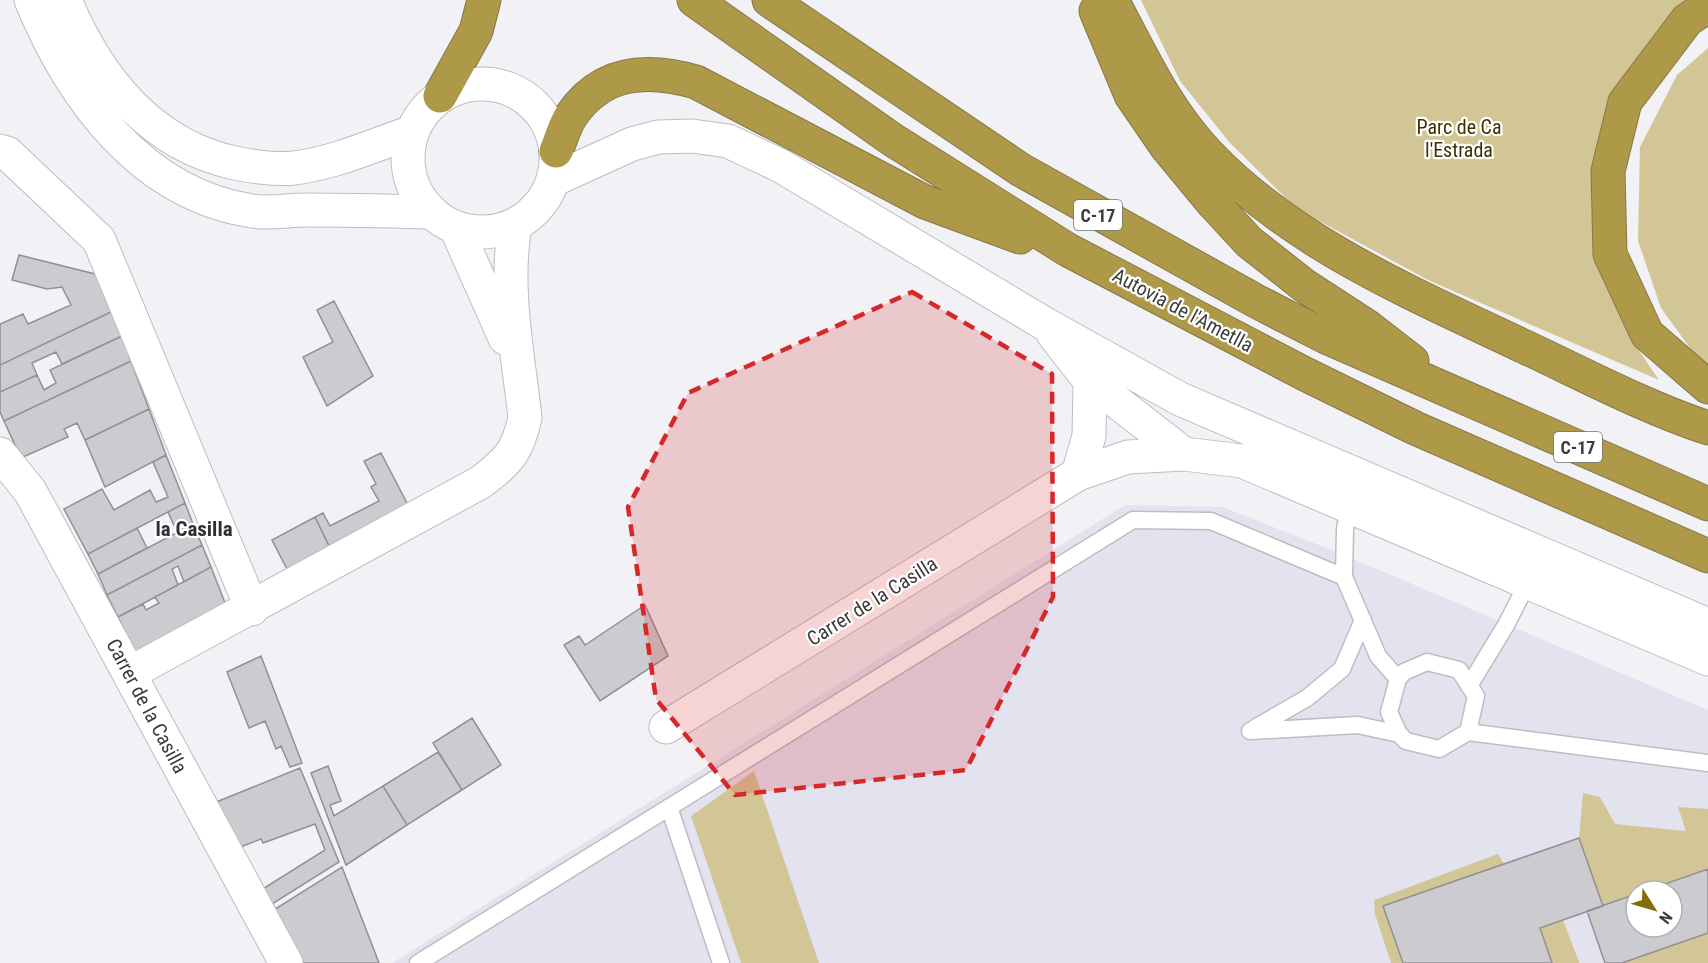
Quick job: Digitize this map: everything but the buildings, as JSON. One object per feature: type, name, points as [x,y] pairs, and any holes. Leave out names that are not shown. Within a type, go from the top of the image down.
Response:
[{"type":"highway","points":[[440,96],[476,31],[483,0]]},
{"type":"highway","name":"Autovia de l'Ametlla","points":[[693,0],[893,140],[1068,250],[1305,374],[1416,428],[1708,556]]},
{"type":"highway","name":"C-17","points":[[769,0],[936,115],[1021,170],[1326,338],[1708,504]]},
{"type":"highway","points":[[1092,0],[1131,95],[1166,146],[1227,219],[1249,242],[1305,286],[1368,327],[1449,390]]},
{"type":"highway","points":[[1112,0],[1164,98],[1207,154],[1275,214],[1329,248],[1407,291],[1585,375],[1708,428]]},
{"type":"highway","points":[[1708,6],[1687,20],[1625,102],[1608,171],[1610,254],[1633,304],[1647,334],[1708,387]]},
{"type":"highway","points":[[554,165],[570,117],[585,100],[605,85],[629,75],[653,72],[696,82],[925,202],[1008,234],[1068,250]]},
{"type":"street","points":[[31,0],[46,37],[70,78],[101,122],[148,166],[207,201],[254,211],[443,220],[486,232],[515,225],[539,206],[554,165],[546,118],[535,105],[506,87],[489,83],[472,84],[440,96],[428,106],[412,132],[408,157],[411,183],[443,220],[520,373]]},
{"type":"street","points":[[66,0],[82,40],[124,98],[142,118],[169,137],[209,158],[253,166],[293,168],[335,159],[412,132]]},
{"type":"street","points":[[554,165],[658,137],[692,136],[728,141],[781,166],[1045,324],[1180,399],[1708,625]]},
{"type":"street","points":[[0,151],[6,153],[99,240],[252,609]]},
{"type":"street","points":[[130,673],[252,609],[481,482],[509,459],[521,436],[525,418],[510,294],[510,258],[515,225]]},
{"type":"street","points":[[1045,324],[1090,381],[1184,454]]},
{"type":"street","points":[[1078,474],[1089,436],[1090,381]]},
{"type":"street","name":"Carrer de la Casilla","points":[[0,454],[30,491],[286,963]]},
{"type":"street","name":"Carrer de la Casilla","points":[[666,727],[1078,474],[1128,457],[1184,454],[1242,461],[1708,659]]},
{"type":"lane","points":[[1349,507],[1345,529],[1344,577],[1378,656],[1398,679]]},
{"type":"lane","points":[[418,963],[1133,520],[1211,521],[1344,577]]},
{"type":"lane","points":[[1469,686],[1506,625],[1528,582]]},
{"type":"lane","points":[[1363,620],[1342,669],[1307,698],[1250,731],[1359,725],[1399,734]]},
{"type":"lane","points":[[1468,732],[1476,699],[1460,670],[1427,662],[1404,672],[1398,679],[1389,712],[1399,734],[1406,741],[1439,749],[1468,732],[1708,763]]},
{"type":"lane","points":[[669,807],[721,963]]},
{"type":"highlighted area","points":[[912,292],[1052,374],[1053,597],[966,770],[735,795],[656,699],[628,507],[688,393]]},
{"type":"shaded area","points":[[1125,505],[1223,507],[1344,555],[1708,710],[1708,963],[392,963]]},
{"type":"green space","name":"Parc de Ca l'Estrada","points":[[1141,0],[1698,0],[1614,98],[1598,257],[1630,337],[1659,380],[1430,281],[1297,209],[1230,143],[1180,81]]},
{"type":"green space","points":[[1708,48],[1708,365],[1695,355],[1661,308],[1638,241],[1640,147],[1677,75]]},
{"type":"green space","points":[[754,771],[819,963],[741,963],[691,816]]},
{"type":"green space","points":[[1583,793],[1600,797],[1615,824],[1686,831],[1678,807],[1708,809],[1708,869],[1679,879],[1624,879],[1624,898],[1603,906],[1579,838]]},
{"type":"green space","points":[[1498,854],[1504,864],[1383,906],[1403,963],[1391,963],[1375,914],[1374,900]]},
{"type":"green space","points":[[1563,920],[1579,963],[1552,963],[1540,928]]},
{"type":"green space","points":[[1708,933],[1708,963],[1622,963]]},
{"type":"district","name":"la Casilla","points":[[194,529]]}]
